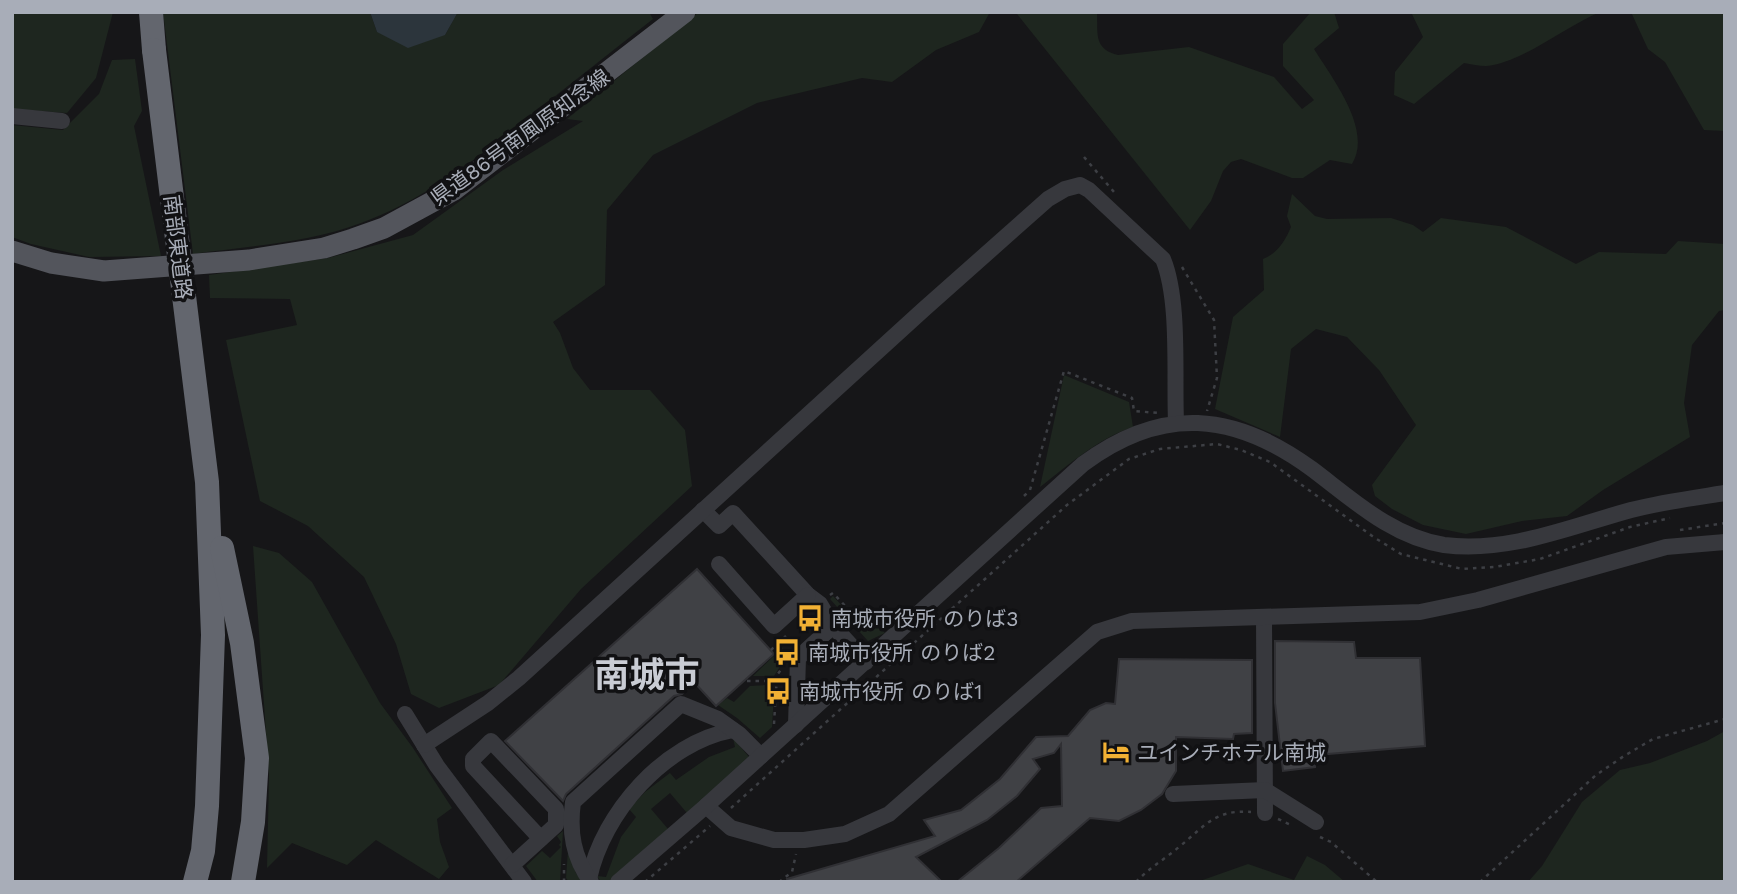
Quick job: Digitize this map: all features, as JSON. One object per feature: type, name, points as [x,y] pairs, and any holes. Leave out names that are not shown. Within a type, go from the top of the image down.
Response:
[{"type":"highway","name":"南部東道路","points":[[151,12],[207,482]]},
{"type":"highway","points":[[195,882],[203,850],[212,710],[213,635],[207,482]]},
{"type":"highway","points":[[207,482],[242,643],[257,758],[253,822],[243,882]]},
{"type":"main road","name":"県道86号南風原知念線","points":[[12,251],[51,263],[104,271],[261,258],[324,248],[384,228],[454,190],[685,12]]},
{"type":"street","points":[[12,117],[62,121]]},
{"type":"street","points":[[424,745],[488,703],[519,678],[931,303],[1048,199],[1065,188],[1080,185],[1089,190],[1163,259],[1169,273],[1172,298],[1176,417]]},
{"type":"street","points":[[618,882],[706,806],[1083,464],[1120,439],[1176,417],[1233,428],[1265,440],[1294,457],[1383,521],[1402,532],[1442,544],[1486,547],[1506,544],[1668,501],[1725,493]]},
{"type":"street","points":[[703,510],[719,526],[733,513],[814,600],[833,626],[866,662]]},
{"type":"street","points":[[706,806],[731,828],[774,840],[804,840],[845,834],[889,814],[1097,632],[1132,621],[1303,618],[1420,612],[1478,600],[1666,547],[1725,542]]},
{"type":"street","points":[[719,564],[774,626],[814,600]]},
{"type":"street","points":[[1264,617],[1265,813]]},
{"type":"street","points":[[796,725],[798,657],[833,626]]},
{"type":"street","points":[[590,881],[571,840],[573,802],[681,704],[718,719],[761,756]]},
{"type":"street","points":[[405,714],[424,745],[524,882]]},
{"type":"street","points":[[590,881],[594,856],[627,798],[669,760],[689,747],[733,730]]},
{"type":"street","points":[[512,865],[541,839],[556,825],[556,809],[491,741],[473,759],[473,765],[541,839]]},
{"type":"street","points":[[1173,794],[1265,790],[1318,829]]},
{"type":"path","points":[[1083,157],[1122,201]]},
{"type":"path","points":[[1180,264],[1214,320],[1217,378],[1207,412]]},
{"type":"path","points":[[1021,499],[1030,490],[1063,371],[1132,398],[1134,411],[1176,417]]},
{"type":"path","points":[[645,882],[720,818],[1067,505],[1129,459],[1160,449],[1217,444],[1241,450],[1270,462],[1401,554],[1462,569],[1540,559],[1630,527],[1680,515]]},
{"type":"path","points":[[814,600],[832,593],[866,628],[875,619],[884,628]]},
{"type":"path","points":[[771,650],[791,632]]},
{"type":"path","points":[[785,637],[785,647]]},
{"type":"path","points":[[774,729],[776,681],[777,675],[784,667],[784,657]]},
{"type":"path","points":[[747,681],[776,681]]},
{"type":"path","points":[[1480,882],[1596,775],[1624,756],[1653,739],[1725,719]]},
{"type":"path","points":[[1136,882],[1204,824],[1218,816],[1237,811],[1265,813],[1298,828]]},
{"type":"path","points":[[1318,829],[1377,882]]},
{"type":"path","points":[[779,882],[792,872],[795,856]]},
{"type":"shaded area","points":[[12,12],[113,12],[96,78],[67,113],[12,109]]},
{"type":"shaded area","points":[[163,12],[370,12],[377,32],[445,35],[458,12],[649,12],[653,19],[471,162],[407,202],[341,230],[278,243],[193,254]]},
{"type":"shaded area","points":[[370,12],[458,12],[445,35],[408,48],[377,32]]},
{"type":"shaded area","points":[[699,12],[990,12],[979,32],[936,50],[892,82],[862,78],[757,103],[653,155],[607,210],[605,285],[553,322],[573,368],[590,390],[650,390],[685,430],[692,486],[581,589],[499,685],[439,708],[411,694],[396,644],[364,577],[308,526],[260,501],[226,340],[297,325],[290,299],[210,298],[209,275],[328,258],[413,235],[503,170],[583,121],[567,119]]},
{"type":"shaded area","points":[[1013,12],[1097,12],[1098,39],[1104,49],[1110,52],[1118,55],[1189,47],[1274,77],[1302,109],[1314,100],[1283,66],[1283,44],[1311,12],[1334,12],[1339,28],[1314,49],[1339,89],[1354,120],[1357,150],[1352,164],[1330,160],[1303,178],[1292,178],[1241,159],[1231,162],[1223,171],[1211,201],[1190,230]]},
{"type":"shaded area","points":[[1411,12],[1600,12],[1514,58],[1486,66],[1464,63],[1414,104],[1394,95],[1395,72],[1423,37]]},
{"type":"shaded area","points":[[1631,12],[1725,12],[1725,131],[1704,130],[1665,62],[1648,49]]},
{"type":"shaded area","points":[[135,59],[142,111],[134,126],[161,256],[89,257],[12,237],[12,125],[63,130],[99,94],[112,60]]},
{"type":"shaded area","points":[[1292,194],[1315,216],[1327,219],[1391,218],[1413,225],[1423,232],[1441,218],[1506,227],[1576,264],[1599,252],[1666,254],[1678,241],[1725,244],[1725,310],[1719,311],[1692,345],[1684,403],[1690,437],[1603,490],[1567,516],[1522,521],[1466,534],[1423,525],[1392,509],[1375,496],[1372,485],[1416,425],[1379,370],[1347,337],[1316,329],[1291,349],[1280,437],[1215,409],[1233,317],[1264,290],[1263,259],[1280,246],[1291,227],[1287,216]]},
{"type":"shaded area","points":[[1064,375],[1129,402],[1133,427],[1096,445],[1040,487]]},
{"type":"shaded area","points":[[253,546],[279,553],[312,582],[380,703],[452,808],[437,819],[440,842],[449,867],[439,879],[376,840],[347,865],[292,843],[267,868],[269,776]]},
{"type":"shaded area","points":[[833,596],[866,632],[876,623],[885,633],[868,641],[830,599]]},
{"type":"shaded area","points":[[783,647],[781,665],[774,676],[753,676]]},
{"type":"shaded area","points":[[766,685],[774,694],[772,727],[760,738],[718,705],[727,698],[734,702],[750,686]]},
{"type":"shaded area","points":[[1725,731],[1725,882],[1528,882],[1542,866],[1582,802],[1620,770],[1650,763],[1707,741]]},
{"type":"shaded area","points":[[733,738],[749,757],[643,856],[610,882],[601,882],[597,876],[606,877],[621,837],[636,817],[629,809],[645,792],[670,773],[676,780],[709,757],[735,747]],"holes":[[[670,793],[687,813],[668,829],[651,809]]]},
{"type":"shaded area","points":[[563,831],[560,882],[538,882],[526,866],[542,851],[550,858],[561,847],[557,836]]},
{"type":"shaded area","points":[[568,850],[582,882],[569,882],[566,878]]},
{"type":"shaded area","points":[[1307,856],[1325,865],[1345,882],[1197,882],[1248,864],[1294,880]]},
{"type":"building","points":[[697,569],[774,654],[716,706],[694,682],[682,694],[674,696],[566,794],[563,801],[505,741]]},
{"type":"building","points":[[1275,641],[1354,642],[1356,658],[1420,658],[1425,746],[1316,755],[1315,767],[1283,771],[1275,703]]},
{"type":"building","points":[[1119,659],[1252,660],[1252,733],[1234,734],[1233,739],[1176,737],[1176,771],[1162,794],[1141,810],[1119,821],[1090,818],[1016,882],[957,882],[999,848],[1041,808],[1062,806],[1061,744],[1054,753],[1033,759],[1040,769],[1017,796],[987,820],[916,857],[942,882],[788,882],[787,879],[935,836],[924,820],[961,810],[1000,779],[1036,737],[1068,736],[1090,710],[1106,703],[1115,704]]},
{"type":"place","name":"南城市役所 のりば3","points":[[810,618]]},
{"type":"place","name":"南城市役所 のりば2","points":[[787,652]]},
{"type":"place","name":"南城市役所 のりば1","points":[[778,691]]},
{"type":"place","name":"ユインチホテル南城","points":[[1116,752]]},
{"type":"district","name":"南城市","points":[[647,675]]}]
